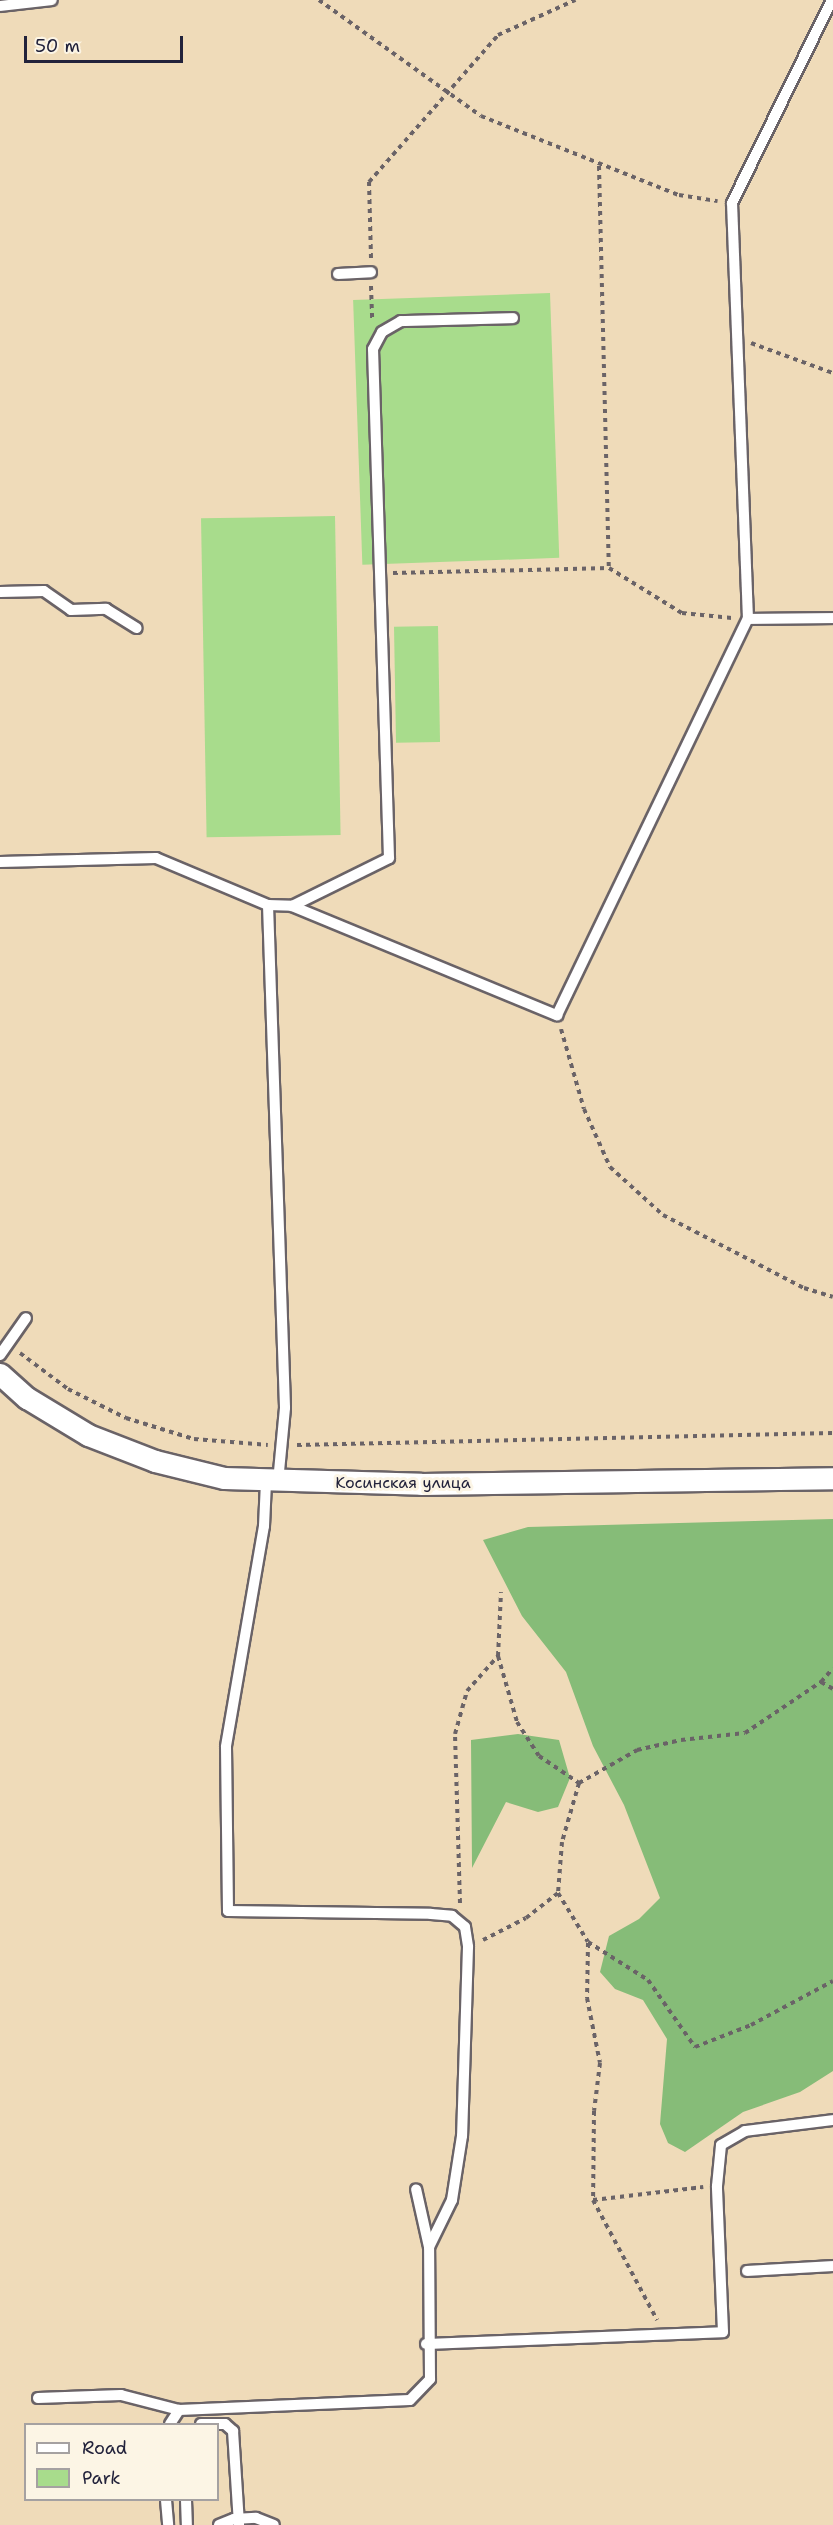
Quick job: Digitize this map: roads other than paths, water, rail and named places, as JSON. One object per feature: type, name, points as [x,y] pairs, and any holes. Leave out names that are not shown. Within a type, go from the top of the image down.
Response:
[{"type":"street","name":"Косинская улица","points":[[0,1374],[57,1418],[122,1450],[195,1472],[272,1482],[421,1484],[833,1478]]},
{"type":"lane","points":[[0,6],[52,0]]},
{"type":"lane","points":[[0,862],[156,858],[268,905],[292,906],[557,1015],[748,619],[732,203],[832,0]]},
{"type":"lane","points":[[338,274],[371,272]]},
{"type":"lane","points":[[292,906],[389,858],[373,349],[382,332],[401,321],[513,318]]},
{"type":"lane","points":[[0,592],[44,591],[71,610],[106,609],[136,628]]},
{"type":"lane","points":[[748,619],[833,618]]},
{"type":"lane","points":[[268,905],[285,1408],[282,1446],[272,1482],[226,1748],[228,1911],[431,1914],[452,1916],[465,1927],[468,1947],[462,2136],[452,2200],[429,2247]]},
{"type":"lane","points":[[0,1355],[26,1318]]},
{"type":"lane","points":[[426,2344],[723,2332],[717,2186],[721,2145],[746,2131],[833,2120]]},
{"type":"lane","points":[[38,2398],[121,2394],[179,2410],[410,2400],[430,2379],[426,2344],[429,2247],[416,2189]]},
{"type":"lane","points":[[747,2271],[833,2266]]},
{"type":"lane","points":[[171,2423],[179,2410]]},
{"type":"lane","points":[[219,2424],[225,2424],[233,2431],[239,2525]]},
{"type":"lane","points":[[166,2501],[168,2525]]},
{"type":"lane","points":[[186,2501],[187,2525]]},
{"type":"lane","points":[[219,2525],[234,2519],[256,2518],[274,2525]]}]
